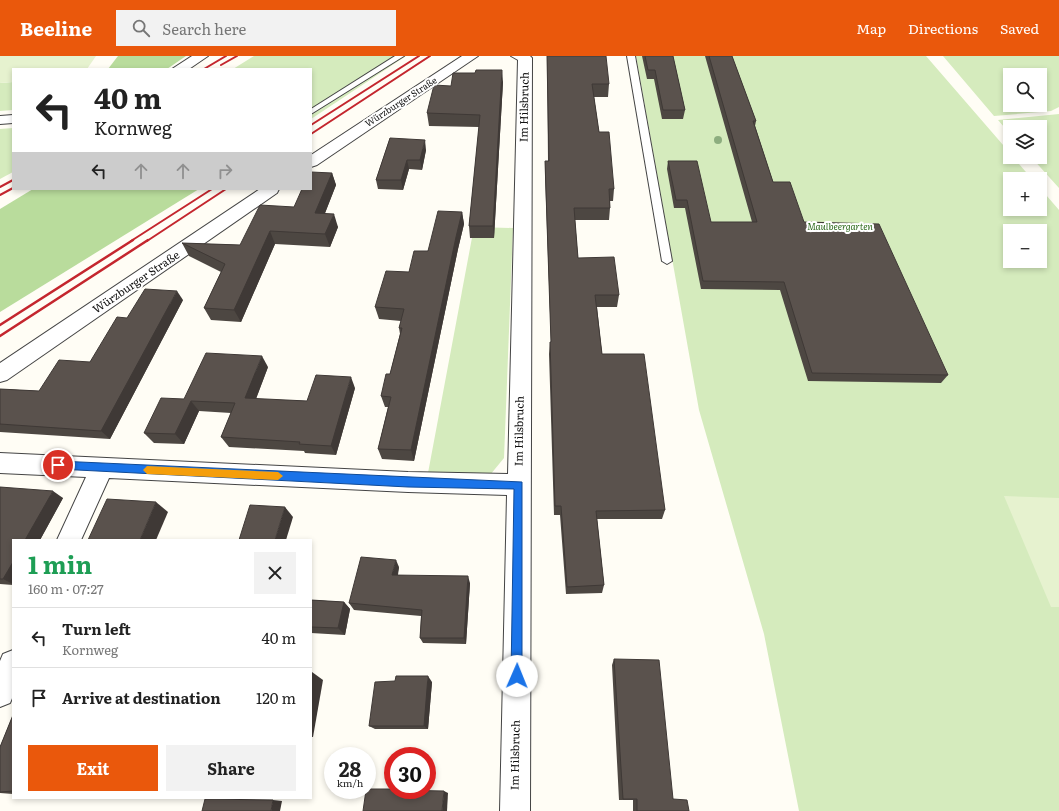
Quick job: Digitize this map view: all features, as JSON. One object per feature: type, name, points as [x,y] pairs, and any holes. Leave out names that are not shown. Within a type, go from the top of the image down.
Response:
[{"type":"street","points":[[181,68],[201,56]]},
{"type":"street","name":"Würzburger Straße","points":[[312,161],[471,56]]},
{"type":"street","name":"Im Hilsbruch","points":[[515,811],[523,57]]},
{"type":"street","points":[[0,120],[12,119]]},
{"type":"street","name":"Würzburger Straße","points":[[0,374],[270,190]]},
{"type":"street","points":[[0,463],[408,482],[518,485]]},
{"type":"street","points":[[69,539],[102,467]]},
{"type":"street","points":[[0,693],[12,666]]},
{"type":"lane","points":[[312,111],[400,56]]},
{"type":"lane","points":[[631,56],[667,261]]},
{"type":"green space","points":[[0,56],[96,56],[88,68],[12,68],[12,82],[0,83]]},
{"type":"green space","points":[[118,56],[186,56],[168,68],[109,68]]},
{"type":"green space","points":[[254,56],[406,56],[312,118],[312,68],[235,68]]},
{"type":"green space","name":"Maulbeergarten","points":[[636,56],[926,56],[1003,145],[1003,164],[1019,164],[1026,172],[1003,172],[1003,216],[1047,216],[1047,196],[1059,210],[1059,811],[799,811],[764,634],[699,410]]},
{"type":"green space","points":[[943,56],[1059,56],[1059,107],[1051,111],[1047,111],[1047,68],[1003,68],[1003,112],[1040,112],[994,116]]},
{"type":"green space","points":[[12,82],[12,110],[0,111],[0,83]]},
{"type":"green space","points":[[1059,114],[1059,188],[1047,175],[1047,172],[1045,172],[1037,164],[1047,164],[1047,120],[1003,120],[1003,126],[998,120]]},
{"type":"green space","points":[[12,128],[12,173],[0,179],[0,129]]},
{"type":"green space","points":[[31,190],[197,190],[0,312],[0,209]]},
{"type":"green space","points":[[474,227],[513,228],[504,458],[490,475],[428,473]]},
{"type":"green space","points":[[1004,496],[1059,498],[1059,607],[1051,607]]},
{"type":"building","points":[[547,56],[606,56],[609,84],[592,84],[599,132],[609,132],[614,189],[609,189],[610,208],[574,208],[578,258],[614,257],[619,295],[595,295],[602,354],[644,354],[665,510],[596,511],[604,585],[567,587],[561,506],[555,506],[545,161],[549,161]]},
{"type":"building","points":[[645,56],[673,56],[685,110],[663,110],[655,70],[648,70]]},
{"type":"building","points":[[709,56],[732,56],[756,121],[753,121],[773,182],[790,182],[804,222],[879,224],[948,375],[812,373],[784,282],[703,281],[687,200],[676,200],[668,161],[697,161],[711,222],[757,222]]},
{"type":"building","points":[[476,70],[502,70],[493,226],[469,226],[480,115],[427,113],[434,85],[451,86],[453,73],[475,73]]},
{"type":"building","points":[[390,138],[425,140],[420,160],[407,160],[401,180],[376,180]]},
{"type":"building","points":[[312,172],[332,173],[315,213],[334,214],[325,234],[270,231],[234,310],[204,308],[225,264],[182,243],[240,245],[260,205],[294,207],[302,190],[312,190]]},
{"type":"building","points":[[438,211],[462,212],[411,450],[378,449],[391,397],[381,396],[386,374],[390,374],[402,328],[399,328],[404,309],[375,307],[386,271],[409,272],[414,251],[428,251]]},
{"type":"building","points":[[145,289],[177,291],[101,431],[0,424],[0,389],[39,391],[59,360],[90,362],[117,317],[127,318]]},
{"type":"building","points":[[206,353],[262,356],[245,398],[307,401],[316,375],[351,377],[331,446],[299,444],[300,442],[221,437],[235,403],[191,401],[175,434],[144,433],[161,398],[184,399]]},
{"type":"building","points":[[0,487],[53,491],[26,539],[12,539],[12,564],[3,579],[0,579]]},
{"type":"building","points":[[107,499],[156,502],[140,539],[88,539]]},
{"type":"building","points":[[250,505],[285,507],[275,539],[239,539]]},
{"type":"building","points":[[361,557],[396,560],[392,575],[468,576],[464,638],[420,638],[422,610],[349,603]]},
{"type":"building","points":[[312,600],[344,602],[338,628],[312,627]]},
{"type":"building","points":[[614,659],[659,660],[673,799],[687,800],[689,811],[637,811],[637,799],[623,799]]},
{"type":"building","points":[[396,676],[428,676],[424,726],[369,726],[375,682],[395,681]]},
{"type":"building","points":[[12,717],[12,791],[0,792],[0,747]]},
{"type":"building","points":[[376,789],[384,789],[384,799],[436,799],[436,791],[444,791],[442,811],[363,811],[365,799],[376,799]]},
{"type":"building","points":[[205,799],[273,800],[271,811],[202,811]]},
{"type":"railway","points":[[206,68],[226,56]]},
{"type":"railway","points":[[221,65],[237,56]]},
{"type":"railway","points":[[312,124],[419,56]]},
{"type":"railway","points":[[312,133],[430,56]]},
{"type":"railway","points":[[0,187],[12,181]]},
{"type":"railway","points":[[0,195],[12,189]]},
{"type":"railway","points":[[131,241],[210,190]]},
{"type":"railway","points":[[147,241],[224,190]]},
{"type":"railway","points":[[0,325],[133,240]]},
{"type":"railway","points":[[0,336],[148,240]]},
{"type":"slow traffic","points":[[147,470],[278,476]]},
{"type":"route","points":[[58,465],[408,482],[518,485],[517,676]]}]
